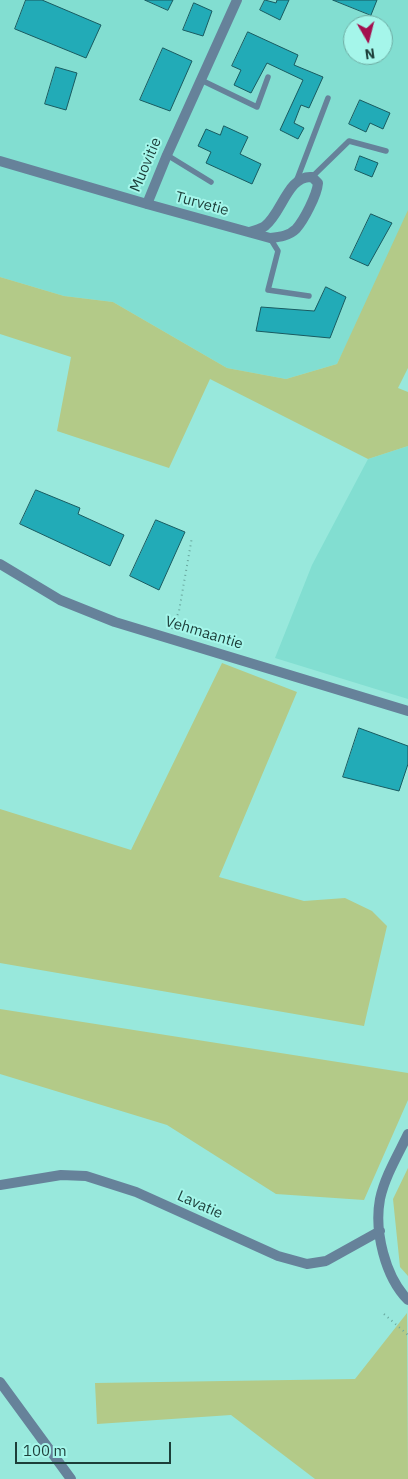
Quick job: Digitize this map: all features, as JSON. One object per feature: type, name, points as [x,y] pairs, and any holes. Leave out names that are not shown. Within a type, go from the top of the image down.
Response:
[{"type":"street","name":"Muovitie","points":[[0,161],[147,204],[237,0]]},
{"type":"street","points":[[250,232],[264,227],[274,217],[296,182],[305,177],[312,177],[318,183],[317,192],[295,229],[284,236],[270,238]]},
{"type":"street","name":"Turvetie","points":[[147,204],[270,238]]},
{"type":"street","name":"Vehmaantie","points":[[0,564],[60,600],[114,622],[408,711]]},
{"type":"street","points":[[408,1134],[388,1173],[380,1199],[380,1231],[385,1261],[396,1288],[408,1300]]},
{"type":"street","name":"Lavatie","points":[[0,1185],[61,1175],[86,1176],[136,1192],[278,1256],[307,1264],[326,1261],[380,1231]]},
{"type":"street","points":[[0,1382],[71,1479]]},
{"type":"lane","points":[[201,80],[257,107],[268,77]]},
{"type":"lane","points":[[296,182],[328,98]]},
{"type":"lane","points":[[312,177],[349,141],[386,151]]},
{"type":"lane","points":[[167,155],[211,182]]},
{"type":"lane","points":[[270,238],[278,251],[268,290],[309,296]]},
{"type":"path","points":[[168,638],[179,611],[192,537]]},
{"type":"path","points":[[384,1314],[408,1335]]},
{"type":"shaded area","points":[[0,0],[408,0],[408,218],[337,364],[286,379],[227,368],[113,302],[64,296],[0,277]]},
{"type":"shaded area","points":[[408,210],[408,368],[398,388],[408,392],[408,446],[368,459],[210,379],[169,468],[57,431],[71,357],[0,334],[0,277],[64,296],[113,302],[227,368],[286,379],[337,364]]},
{"type":"shaded area","points":[[408,446],[408,699],[275,658],[312,565],[368,459]]},
{"type":"shaded area","points":[[222,663],[297,692],[219,877],[304,901],[345,898],[372,911],[387,926],[364,1026],[0,963],[0,809],[131,850]]},
{"type":"shaded area","points":[[0,1009],[408,1073],[408,1100],[364,1200],[276,1194],[167,1125],[0,1074]]},
{"type":"shaded area","points":[[408,1168],[408,1276],[400,1267],[393,1199]]},
{"type":"shaded area","points":[[407,1313],[408,1479],[315,1479],[231,1415],[97,1424],[95,1383],[355,1379]]},
{"type":"building","points":[[26,0],[42,0],[101,25],[86,58],[15,29]]},
{"type":"building","points":[[145,0],[173,0],[168,10]]},
{"type":"building","points":[[265,0],[276,3],[277,0],[289,0],[280,20],[260,10]]},
{"type":"building","points":[[333,0],[377,0],[371,15]]},
{"type":"building","points":[[194,3],[212,11],[203,36],[183,30]]},
{"type":"building","points":[[248,32],[298,55],[294,65],[323,77],[309,108],[301,105],[294,123],[304,128],[298,139],[280,130],[303,80],[267,63],[251,93],[234,85],[241,70],[232,66]]},
{"type":"building","points":[[163,48],[192,61],[170,111],[140,100]]},
{"type":"building","points":[[56,67],[77,73],[66,110],[45,104]]},
{"type":"building","points":[[360,100],[390,113],[383,129],[370,123],[366,132],[349,124]]},
{"type":"building","points":[[224,126],[248,137],[240,154],[261,164],[252,184],[206,163],[211,152],[198,146],[206,129],[220,135]]},
{"type":"building","points":[[360,156],[378,163],[372,177],[355,170]]},
{"type":"building","points":[[371,214],[392,223],[368,266],[350,258]]},
{"type":"building","points":[[326,287],[346,297],[330,338],[256,331],[261,307],[314,311]]},
{"type":"building","points":[[36,490],[80,508],[78,514],[124,535],[110,566],[20,524]]},
{"type":"building","points":[[156,520],[185,532],[159,590],[130,576]]},
{"type":"building","points":[[359,728],[408,746],[408,764],[399,791],[343,777]]}]
